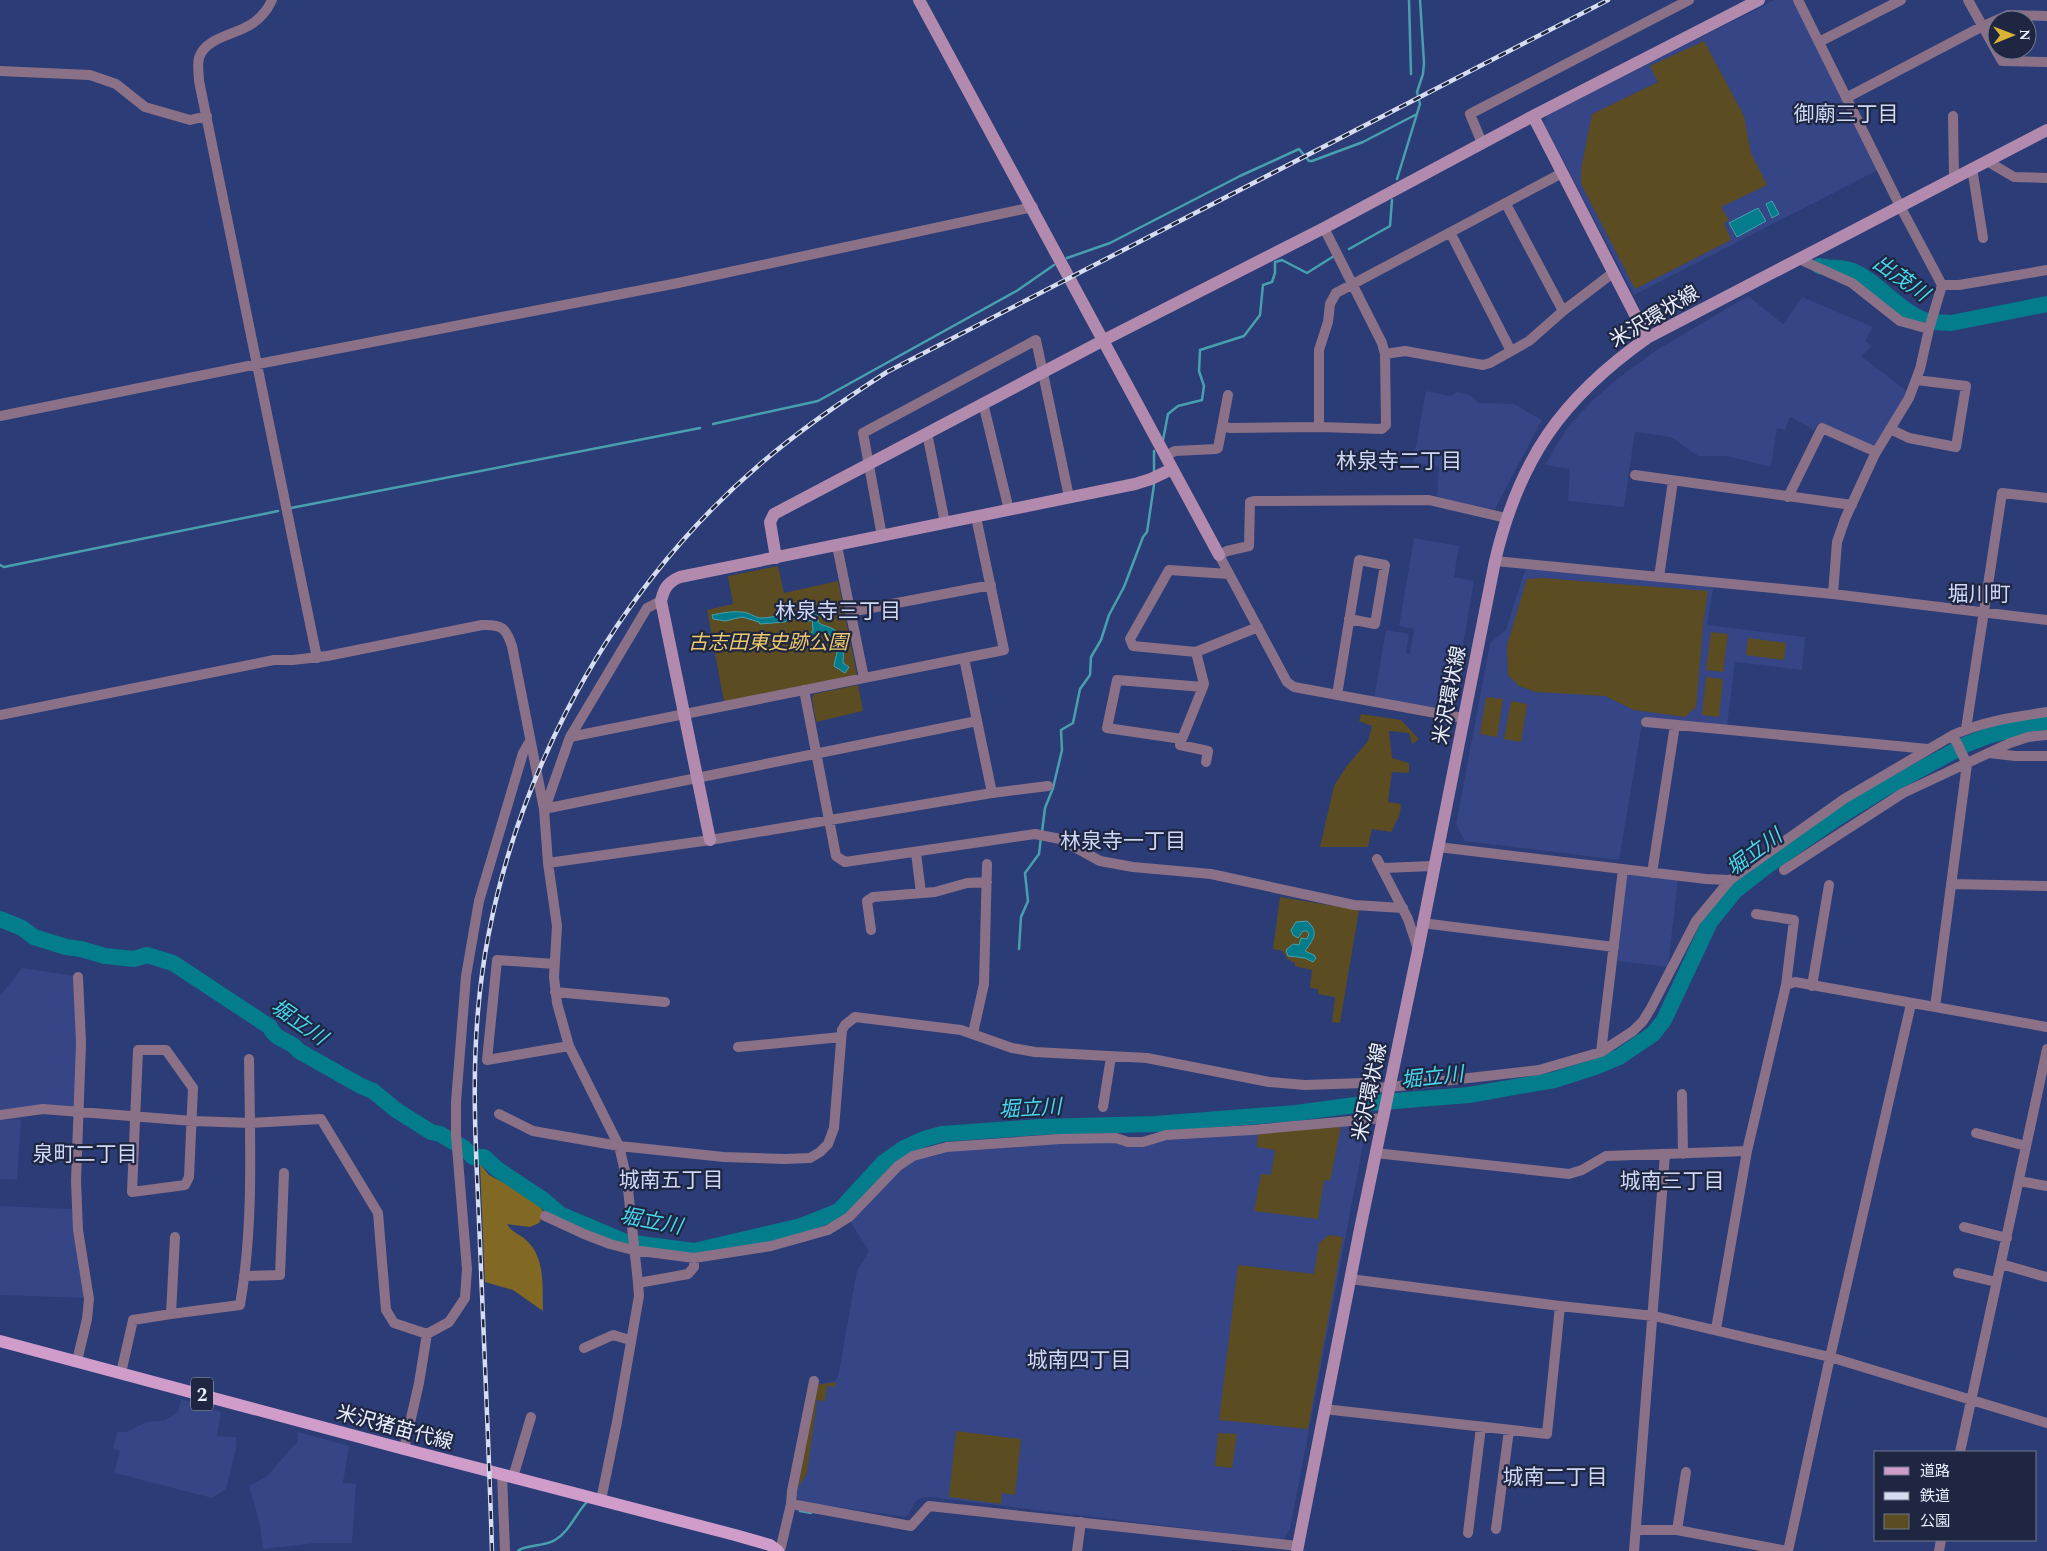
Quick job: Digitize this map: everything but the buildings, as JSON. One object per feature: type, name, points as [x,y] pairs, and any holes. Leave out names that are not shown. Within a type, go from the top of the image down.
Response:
[{"type":"main road","name":"米沢猪苗代線","points":[[0,1341],[761,1542],[779,1551]]},
{"type":"street","points":[[272,0],[267,11],[250,26],[228,34],[205,48],[199,59],[199,82],[317,658]]},
{"type":"street","points":[[919,0],[1033,207],[1068,278],[1104,340],[1287,682],[1294,687],[1336,696],[1464,718]]},
{"type":"street","points":[[1482,143],[1470,114],[1689,0]]},
{"type":"street","points":[[776,558],[770,522],[774,514],[983,403],[1324,228],[1533,116],[1759,0]]},
{"type":"street","points":[[1798,0],[1900,206],[1942,285],[1920,369],[1909,398],[1876,452],[1845,519],[1837,542],[1833,594]]},
{"type":"street","points":[[1819,42],[1901,0]]},
{"type":"street","points":[[1968,0],[2002,61],[2047,62]]},
{"type":"street","points":[[1846,98],[1981,26],[2008,15],[2047,16]]},
{"type":"street","points":[[0,71],[90,74],[116,84],[145,107],[190,120],[207,116]]},
{"type":"street","points":[[1533,116],[1647,338]]},
{"type":"street","points":[[1953,116],[1954,178]]},
{"type":"street","name":"米沢環状線","points":[[1298,1548],[1375,1153],[1418,950],[1433,866],[1495,561],[1506,518],[1525,473],[1556,422],[1598,375],[1647,338],[1696,310],[1799,260],[2047,130]]},
{"type":"street","points":[[1987,161],[2014,177],[2047,178]]},
{"type":"street","points":[[1972,168],[1983,238]]},
{"type":"street","points":[[1319,427],[1319,350],[1328,322],[1330,304],[1336,293],[1451,234],[1562,173]]},
{"type":"street","points":[[1506,204],[1563,311]]},
{"type":"street","points":[[0,416],[678,283],[1033,207]]},
{"type":"street","points":[[1223,426],[1230,428],[1319,427],[1382,429],[1386,425],[1385,354],[1382,343],[1354,284],[1324,228]]},
{"type":"street","points":[[1451,234],[1511,351]]},
{"type":"street","points":[[1799,260],[1852,283],[1900,321],[1929,329]]},
{"type":"street","points":[[1942,285],[1959,285],[2047,270]]},
{"type":"street","points":[[1385,354],[1405,351],[1484,365],[1490,364],[1533,337],[1563,311],[1614,272]]},
{"type":"street","points":[[882,536],[863,433],[1036,340],[1069,497]]},
{"type":"street","points":[[1890,429],[1909,438],[1956,447],[1966,386],[1916,380]]},
{"type":"street","points":[[1165,456],[1175,451],[1216,449],[1223,426],[1228,394]]},
{"type":"street","points":[[983,403],[1009,510]]},
{"type":"street","points":[[1788,497],[1822,428],[1876,452]]},
{"type":"street","points":[[927,433],[945,523]]},
{"type":"street","points":[[710,840],[661,601],[663,592],[669,582],[680,577],[837,546],[1151,479],[1172,469]]},
{"type":"street","points":[[1635,475],[1852,506]]},
{"type":"street","points":[[1659,577],[1673,481]]},
{"type":"street","points":[[1966,729],[2002,493],[2047,498]]},
{"type":"street","points":[[1219,555],[1227,551],[1249,546],[1250,502],[1254,501],[1429,500],[1506,518]]},
{"type":"street","points":[[570,737],[1004,650],[976,517]]},
{"type":"street","points":[[837,546],[864,678]]},
{"type":"street","points":[[1336,696],[1349,619],[1359,560],[1385,565],[1375,624],[1349,619]]},
{"type":"street","points":[[1495,561],[1833,594],[2047,620]]},
{"type":"street","points":[[1229,574],[1169,570],[1130,639],[1133,646],[1196,652],[1258,628]]},
{"type":"street","points":[[850,612],[991,585]]},
{"type":"street","points":[[544,809],[570,737],[647,608],[661,601]]},
{"type":"street","points":[[0,715],[274,660],[317,658],[482,625],[501,627],[508,634],[512,646],[544,809],[548,863],[558,926],[555,992],[569,1046],[619,1146],[627,1180],[639,1296],[601,1500]]},
{"type":"street","points":[[1196,652],[1204,684],[1182,739],[1180,739],[1180,746],[1208,750],[1206,762]]},
{"type":"street","points":[[964,658],[992,793]]},
{"type":"street","points":[[1180,739],[1107,728],[1117,680],[1203,687]]},
{"type":"street","points":[[804,690],[836,856],[845,862],[916,853],[1034,834],[1060,839],[1100,861],[1133,867],[1211,874],[1354,905],[1403,908]]},
{"type":"street","points":[[1370,713],[1373,702]]},
{"type":"street","points":[[499,1114],[533,1131],[619,1146],[724,1158],[810,1158],[828,1144],[834,1128],[841,1037],[845,1025],[855,1017],[973,1033],[1012,1048],[1063,1054],[1147,1058],[1268,1082],[1305,1085],[1364,1083],[1374,1088],[1389,1089],[1538,1070],[1601,1052],[1633,1031],[1643,1021],[1696,920],[1730,880],[1844,799],[1928,749],[1966,729],[1998,720],[2047,712]]},
{"type":"street","points":[[544,809],[977,721]]},
{"type":"street","points":[[1646,722],[1928,749]]},
{"type":"street","points":[[1652,873],[1675,725]]},
{"type":"street","points":[[1784,870],[1903,793],[1967,760],[2028,737],[2047,735]]},
{"type":"street","points":[[1935,1006],[1967,760],[1954,737]]},
{"type":"street","points":[[0,1115],[43,1109],[192,1121],[250,1123],[321,1120],[378,1213],[386,1310],[394,1323],[427,1334],[449,1322],[465,1298],[467,1269],[457,1156],[456,1102],[466,976],[471,938],[479,901],[503,816],[523,754],[530,741]]},
{"type":"street","points":[[1988,753],[2015,756],[2047,756]]},
{"type":"street","points":[[548,863],[710,840],[992,793],[1048,786]]},
{"type":"street","points":[[1438,847],[1652,873],[1730,880]]},
{"type":"street","points":[[916,853],[921,893]]},
{"type":"street","points":[[1418,950],[1403,908],[1380,863],[1433,866]]},
{"type":"street","points":[[973,1033],[984,984],[987,864]]},
{"type":"street","points":[[1601,1052],[1623,869]]},
{"type":"street","points":[[871,930],[867,901],[873,897],[935,892],[967,883],[987,882]]},
{"type":"street","points":[[1951,884],[2047,886]]},
{"type":"street","points":[[1812,986],[1829,885]]},
{"type":"street","points":[[1716,1329],[1747,1151],[1786,985],[1794,920],[1756,914]]},
{"type":"street","points":[[1422,923],[1614,946]]},
{"type":"street","points":[[555,964],[497,960],[487,1060],[569,1046]]},
{"type":"street","points":[[77,1361],[87,1319],[89,1298],[78,1230],[76,1181],[80,1043],[78,977]]},
{"type":"street","points":[[1786,985],[1795,982],[2047,1027]]},
{"type":"street","points":[[555,992],[665,1002]]},
{"type":"street","points":[[1636,1530],[1677,1530],[1788,1551],[1830,1356],[1911,1004]]},
{"type":"street","points":[[738,1047],[841,1037]]},
{"type":"street","points":[[138,1050],[166,1050],[193,1088],[192,1121],[189,1177],[185,1185],[132,1192],[138,1050]]},
{"type":"street","points":[[1960,1451],[2047,1050]]},
{"type":"street","points":[[1103,1107],[1110,1056]]},
{"type":"street","points":[[121,1373],[132,1320],[240,1305],[244,1276],[250,1174],[249,1059]]},
{"type":"street","points":[[1682,1094],[1683,1154]]},
{"type":"street","points":[[545,1216],[584,1234],[633,1248],[694,1258],[771,1246],[828,1230],[849,1217],[898,1166],[913,1156],[947,1147],[1097,1138],[1116,1138],[1128,1142],[1143,1142],[1166,1135],[1252,1130],[1383,1116]]},
{"type":"street","points":[[1976,1133],[2026,1146]]},
{"type":"street","points":[[1375,1153],[1569,1174],[1582,1170],[1606,1156],[1747,1151]]},
{"type":"street","points":[[1634,1551],[1654,1316],[1665,1154]]},
{"type":"street","points":[[244,1276],[280,1275],[284,1173]]},
{"type":"street","points":[[2019,1181],[2047,1186]]},
{"type":"street","points":[[1964,1227],[2007,1238]]},
{"type":"street","points":[[171,1314],[175,1237]]},
{"type":"street","points":[[638,1283],[688,1274],[694,1267],[694,1258]]},
{"type":"street","points":[[2001,1264],[2046,1277]]},
{"type":"street","points":[[1958,1273],[1996,1282]]},
{"type":"street","points":[[1350,1279],[1654,1316],[1830,1356],[2047,1423]]},
{"type":"street","points":[[1324,1409],[1547,1434],[1560,1306]]},
{"type":"street","points":[[404,1449],[419,1383],[427,1334]]},
{"type":"street","points":[[584,1348],[613,1335],[630,1340]]},
{"type":"street","points":[[779,1551],[791,1504],[792,1490],[814,1381]]},
{"type":"street","points":[[504,1551],[507,1476],[531,1417]]},
{"type":"street","points":[[1468,1533],[1481,1426]]},
{"type":"street","points":[[1496,1529],[1509,1430]]},
{"type":"street","points":[[1677,1530],[1686,1472]]},
{"type":"street","points":[[791,1504],[911,1526],[930,1506],[1298,1548]]},
{"type":"street","points":[[1077,1551],[1082,1522]]},
{"type":"shaded area","points":[[1775,0],[1793,0],[1878,170],[1634,295],[1544,124],[1547,115]]},
{"type":"shaded area","points":[[1772,201],[1779,214],[1772,218],[1766,204]]},
{"type":"shaded area","points":[[1758,208],[1766,221],[1737,237],[1729,223]]},
{"type":"shaded area","points":[[1748,296],[1783,324],[1802,297],[1873,327],[1865,341],[1872,346],[1861,356],[1908,392],[1877,444],[1870,447],[1818,423],[1814,430],[1790,417],[1785,430],[1777,428],[1771,467],[1726,456],[1698,456],[1671,437],[1635,432],[1624,507],[1568,501],[1570,469],[1545,465],[1567,428],[1591,402],[1617,379],[1655,351]]},
{"type":"shaded area","points":[[1426,391],[1450,396],[1457,392],[1470,395],[1478,403],[1514,404],[1542,420],[1495,509],[1455,502],[1437,496],[1439,467],[1413,462]]},
{"type":"shaded area","points":[[1414,538],[1459,546],[1454,577],[1474,581],[1454,698],[1441,711],[1374,699],[1386,630],[1409,634],[1406,653],[1410,654],[1414,629],[1399,626]]},
{"type":"shaded area","points":[[1526,567],[1714,584],[1707,625],[1805,637],[1802,670],[1735,662],[1727,726],[1643,718],[1619,860],[1465,841],[1456,825],[1490,643],[1506,630]]},
{"type":"shaded area","points":[[817,608],[819,611],[817,617],[819,623],[837,632],[842,639],[843,663],[849,667],[845,673],[834,666],[838,645],[828,633],[820,632],[817,634],[817,639],[812,639],[810,635],[813,630],[812,619],[806,621],[805,617],[800,617],[785,622],[760,624],[759,622],[742,617],[725,621],[713,619],[712,615],[738,612],[766,618],[787,614],[804,615]]},
{"type":"shaded area","points":[[1627,874],[1678,880],[1668,967],[1617,961]]},
{"type":"shaded area","points":[[1307,921],[1313,929],[1314,936],[1305,951],[1314,955],[1316,958],[1313,962],[1305,958],[1288,956],[1286,950],[1293,944],[1299,945],[1301,938],[1307,939],[1309,934],[1307,931],[1303,931],[1298,938],[1293,935],[1291,930],[1296,922]]},
{"type":"shaded area","points":[[22,968],[75,976],[76,1108],[0,1113],[0,996]]},
{"type":"shaded area","points":[[21,1119],[17,1180],[0,1179],[0,1120]]},
{"type":"shaded area","points":[[1367,1124],[1290,1529],[1283,1540],[930,1497],[921,1498],[916,1501],[907,1517],[798,1501],[796,1494],[816,1384],[835,1381],[838,1377],[857,1270],[869,1251],[850,1221],[891,1176],[910,1162],[939,1151]]},
{"type":"shaded area","points":[[480,1164],[489,1175],[537,1200],[544,1213],[539,1223],[530,1227],[507,1224],[532,1246],[537,1254],[542,1272],[543,1311],[513,1290],[485,1282]]},
{"type":"shaded area","points":[[0,1206],[72,1209],[85,1298],[0,1295]]},
{"type":"shaded area","points":[[181,1399],[221,1412],[217,1436],[236,1437],[236,1449],[226,1489],[212,1498],[114,1473],[120,1451],[113,1449],[117,1432],[127,1432],[146,1422],[163,1421],[178,1412]]},
{"type":"shaded area","points":[[298,1432],[349,1446],[343,1483],[356,1484],[352,1543],[315,1543],[263,1549],[260,1525],[249,1486],[266,1477],[297,1442]]},
{"type":"green space","points":[[1704,41],[1744,116],[1751,153],[1767,185],[1721,207],[1729,220],[1724,223],[1731,240],[1635,289],[1581,184],[1581,169],[1592,114],[1658,82],[1650,66]]},
{"type":"green space","name":"古志田東史跡公園","points":[[778,566],[784,593],[838,581],[857,675],[724,702],[707,610],[733,604],[728,576]]},
{"type":"green space","points":[[1542,578],[1708,591],[1696,707],[1685,717],[1634,710],[1605,696],[1536,692],[1519,686],[1508,675],[1507,645],[1527,579]]},
{"type":"green space","points":[[1711,632],[1728,634],[1723,672],[1706,670]]},
{"type":"green space","points":[[1748,638],[1786,643],[1784,660],[1746,655]]},
{"type":"green space","points":[[1706,677],[1723,679],[1719,717],[1702,715]]},
{"type":"green space","points":[[858,685],[863,711],[816,722],[812,698],[814,694]]},
{"type":"green space","points":[[1486,697],[1503,699],[1497,737],[1480,734]]},
{"type":"green space","points":[[1511,701],[1527,704],[1521,742],[1504,739]]},
{"type":"green space","points":[[1361,714],[1401,720],[1419,739],[1412,744],[1409,733],[1389,731],[1392,758],[1409,763],[1409,773],[1392,772],[1388,802],[1401,804],[1400,814],[1391,832],[1372,829],[1368,847],[1320,847],[1334,786],[1346,767],[1368,741],[1372,726],[1359,721]]},
{"type":"green space","points":[[1280,897],[1359,910],[1340,1023],[1332,1022],[1335,997],[1318,994],[1318,989],[1310,988],[1312,970],[1295,966],[1295,963],[1287,959],[1283,951],[1273,949]]},
{"type":"green space","points":[[1341,1127],[1330,1181],[1324,1180],[1318,1219],[1254,1211],[1261,1174],[1271,1175],[1275,1150],[1257,1147],[1258,1133]]},
{"type":"green space","points":[[1329,1235],[1343,1237],[1308,1429],[1219,1420],[1238,1265],[1314,1274],[1319,1243]]},
{"type":"green space","points":[[836,1382],[835,1387],[827,1386],[825,1401],[817,1400],[807,1473],[798,1488],[816,1385]]},
{"type":"green space","points":[[956,1431],[1021,1439],[1015,1495],[1002,1493],[1001,1504],[949,1497]]},
{"type":"green space","points":[[1218,1433],[1237,1434],[1232,1468],[1215,1466]]},
{"type":"waterway","points":[[1409,0],[1411,74]]},
{"type":"waterway","points":[[1397,179],[1420,104],[1417,92],[1423,74],[1424,63],[1420,0]]},
{"type":"waterway","points":[[1067,258],[1110,243],[1240,176],[1299,149],[1309,161],[1312,161],[1363,142],[1417,114]]},
{"type":"waterway","points":[[1349,249],[1390,226],[1392,200]]},
{"type":"waterway","points":[[1163,440],[1168,414],[1178,406],[1202,400],[1204,386],[1199,371],[1200,350],[1244,336],[1260,315],[1263,285],[1272,282],[1275,273],[1275,262],[1282,260],[1307,273],[1334,256]]},
{"type":"waterway","points":[[713,424],[818,401],[1018,290],[1054,265]]},
{"type":"waterway","name":"出茂川","points":[[1819,266],[1853,271],[1870,281],[1902,308],[1923,320],[1931,322],[1951,323],[2047,304]]},
{"type":"waterway","points":[[291,508],[700,428]]},
{"type":"waterway","points":[[1154,451],[1154,471]]},
{"type":"waterway","points":[[1042,832],[1045,808],[1053,788],[1062,750],[1061,730],[1073,723],[1080,689],[1090,675],[1091,657],[1101,640],[1109,615],[1124,587],[1143,537],[1147,532],[1154,485]]},
{"type":"waterway","points":[[0,565],[4,567],[278,511]]},
{"type":"waterway","name":"堀立川","points":[[0,919],[22,928],[34,937],[66,947],[105,956],[134,959],[147,955],[173,963],[270,1027],[276,1035],[292,1044],[299,1051],[373,1091],[396,1110],[431,1132],[440,1134],[464,1148],[473,1157],[484,1157],[497,1169],[545,1201],[560,1214],[626,1242],[694,1251],[801,1226],[839,1211],[884,1162],[904,1148],[924,1139],[942,1134],[1039,1127],[1155,1124],[1296,1113],[1370,1103],[1469,1095],[1554,1080],[1595,1067],[1619,1057],[1653,1034],[1664,1020],[1710,922],[1735,891],[1767,866],[1837,818],[1884,789],[1967,744],[2031,724],[2047,722]]},
{"type":"waterway","points":[[1019,949],[1021,917],[1028,901],[1025,873],[1039,854],[1041,837]]},
{"type":"waterway","points":[[518,1551],[525,1547],[546,1544],[560,1537],[586,1503]]},
{"type":"waterway","points":[[800,1511],[811,1513]]},
{"type":"railway","points":[[492,1551],[475,1099],[478,1011],[489,934],[507,858],[533,784],[566,712],[606,643],[651,579],[702,519],[758,466],[821,417],[887,372],[1608,0]]},
{"type":"district","name":"御廟三丁目","points":[[1846,114]]},
{"type":"district","name":"林泉寺二丁目","points":[[1399,461]]},
{"type":"district","name":"堀川町","points":[[1979,594]]},
{"type":"district","name":"林泉寺三丁目","points":[[838,611]]},
{"type":"district","name":"林泉寺一丁目","points":[[1123,841]]},
{"type":"district","name":"泉町二丁目","points":[[85,1154]]},
{"type":"district","name":"城南五丁目","points":[[671,1180]]},
{"type":"district","name":"城南三丁目","points":[[1672,1181]]},
{"type":"district","name":"城南四丁目","points":[[1079,1360]]},
{"type":"district","name":"城南二丁目","points":[[1555,1477]]}]
